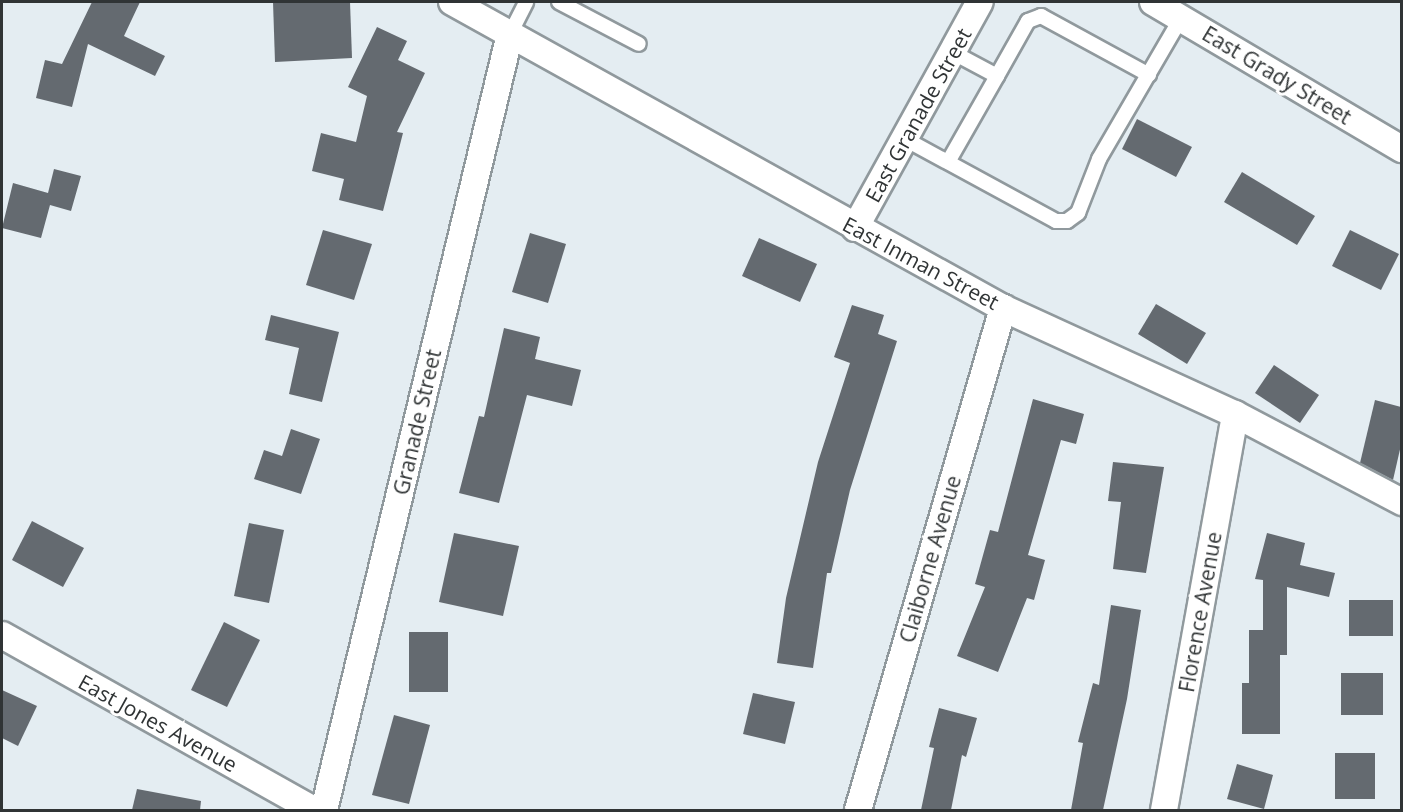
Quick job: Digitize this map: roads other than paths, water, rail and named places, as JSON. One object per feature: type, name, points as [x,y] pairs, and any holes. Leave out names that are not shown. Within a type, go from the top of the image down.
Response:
[{"type":"street","name":"East Inman Street","points":[[452,2],[855,228],[1003,308],[1235,414],[1401,502]]},
{"type":"street","name":"East Granade Street","points":[[855,228],[980,2]]},
{"type":"street","name":"East Grady Street","points":[[1153,2],[1401,149]]},
{"type":"street","name":"Granade Street","points":[[324,810],[510,34]]},
{"type":"street","name":"Claiborne Avenue","points":[[858,810],[1003,308]]},
{"type":"street","name":"Florence Avenue","points":[[1164,810],[1235,414]]},
{"type":"street","name":"East Jones Avenue","points":[[2,635],[314,810]]},
{"type":"lane","points":[[510,34],[526,2]]},
{"type":"lane","points":[[559,2],[639,44]]},
{"type":"lane","points":[[948,162],[1028,21],[1041,16],[1149,75]]},
{"type":"lane","points":[[905,139],[1056,221],[1067,221],[1078,213],[1099,159],[1181,18]]},
{"type":"lane","points":[[952,52],[997,76]]}]
